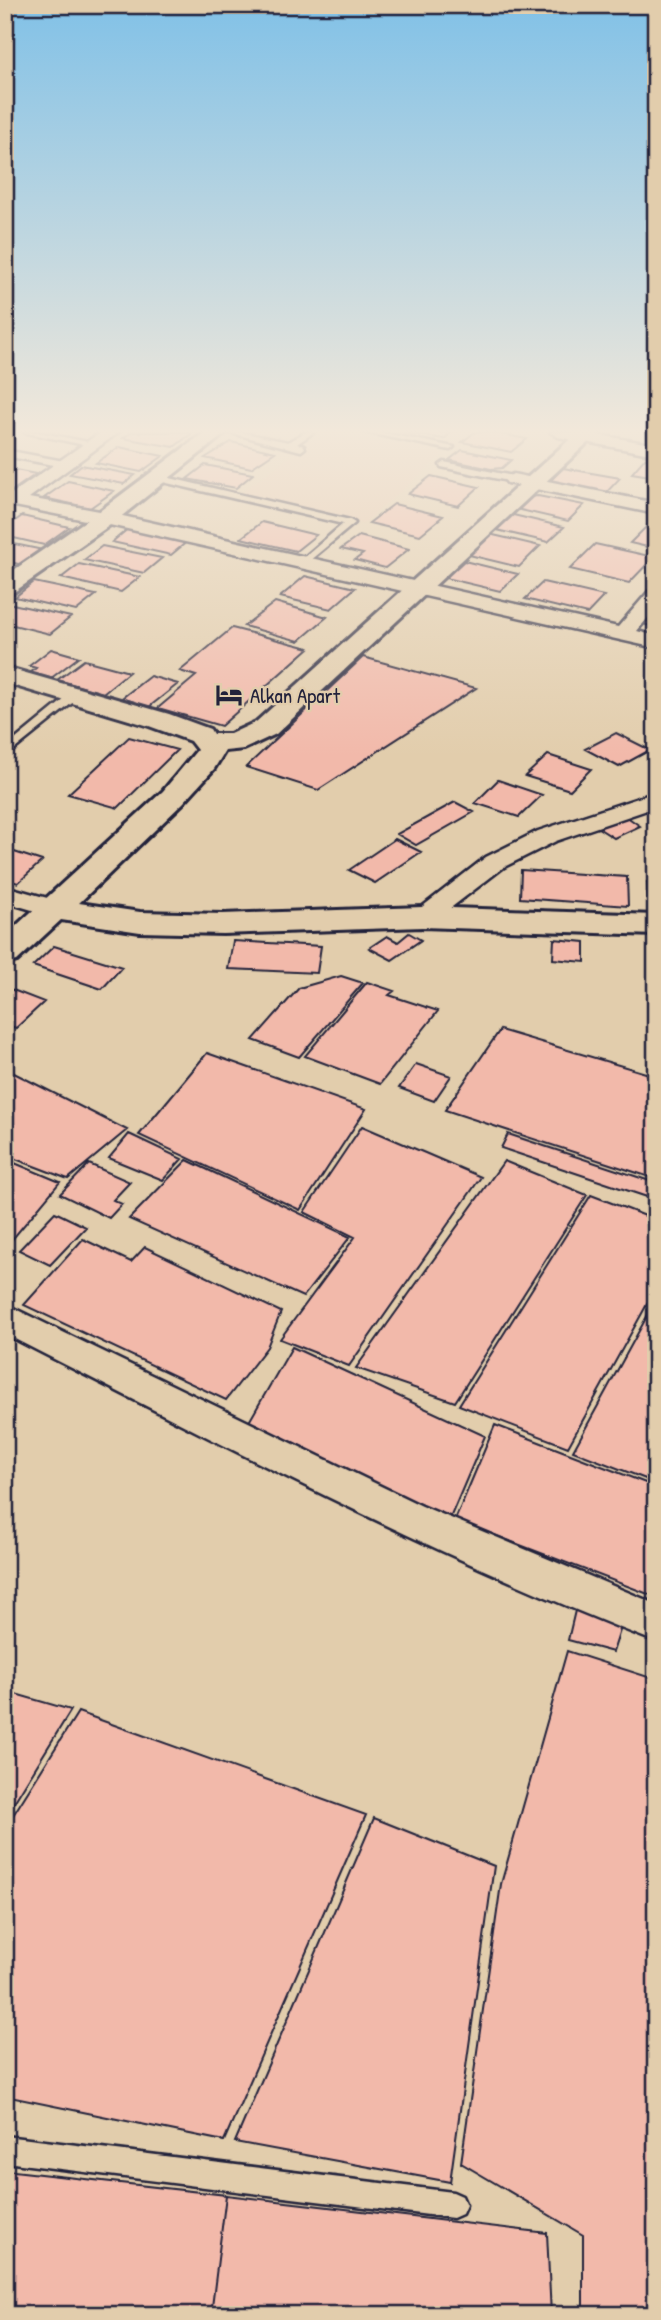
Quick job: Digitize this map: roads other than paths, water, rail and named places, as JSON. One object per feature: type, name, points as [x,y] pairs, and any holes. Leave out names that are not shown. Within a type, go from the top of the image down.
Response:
[{"type":"street","points":[[5,587],[73,540]]},
{"type":"street","points":[[203,540],[656,642]]},
{"type":"street","points":[[205,742],[234,743],[266,728],[406,587],[458,540]]},
{"type":"street","points":[[622,635],[656,595]]},
{"type":"street","points":[[5,675],[159,720],[200,735],[211,750],[204,763],[55,909],[5,954]]},
{"type":"street","points":[[422,917],[495,862],[548,836],[656,799]]},
{"type":"street","points":[[5,894],[55,909],[140,922],[422,917],[656,925]]},
{"type":"street","points":[[5,1318],[291,1461],[505,1562],[556,1585],[656,1623]]},
{"type":"lane","points":[[303,563],[330,540]]},
{"type":"lane","points":[[5,754],[75,696]]},
{"type":"lane","points":[[5,2149],[453,2205]]},
{"type":"place","name":"Alkan Apart","points":[[229,695]]}]
